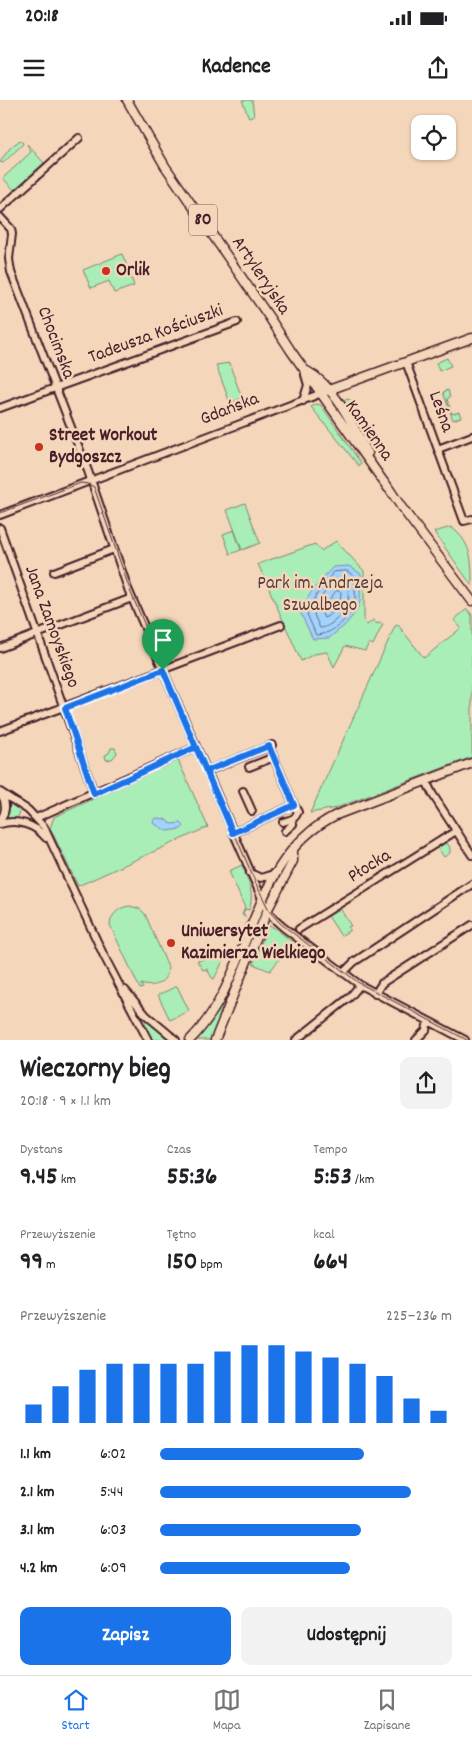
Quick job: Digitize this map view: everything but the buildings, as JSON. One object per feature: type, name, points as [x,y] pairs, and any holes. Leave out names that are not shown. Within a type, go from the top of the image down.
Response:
[{"type":"main road","name":"Artyleryjska","points":[[127,100],[162,162],[270,317],[303,369],[322,393]]},
{"type":"main road","name":"Gdańska","points":[[322,393],[472,338]]},
{"type":"main road","name":"Artyleryjska","points":[[303,369],[314,375],[330,390]]},
{"type":"main road","points":[[337,402],[340,392],[348,384]]},
{"type":"main road","name":"Kamienna","points":[[330,390],[388,488]]},
{"type":"main road","name":"Kamienna","points":[[322,393],[388,488],[472,601]]},
{"type":"main road","points":[[190,1040],[204,1026],[220,1000],[262,900],[292,848],[304,836],[326,820],[472,763]]},
{"type":"main road","points":[[215,1040],[268,910],[293,861],[292,848]]},
{"type":"street","points":[[0,209],[78,138]]},
{"type":"street","name":"Chocimska","points":[[0,217],[12,234],[9,259],[11,272],[91,480],[132,598],[250,873],[272,918],[360,985],[465,1040]]},
{"type":"street","name":"Tadeusza Kościuszki","points":[[0,408],[238,322]]},
{"type":"street","name":"Leśna","points":[[406,362],[464,521],[472,519]]},
{"type":"street","points":[[302,401],[308,385],[303,369]]},
{"type":"street","name":"Gdańska","points":[[0,514],[322,393]]},
{"type":"street","points":[[438,449],[472,436]]},
{"type":"street","name":"Jana Zamoyskiego","points":[[0,528],[94,794]]},
{"type":"street","points":[[54,572],[66,564],[114,549]]},
{"type":"street","points":[[0,648],[132,598]]},
{"type":"street","points":[[0,731],[281,625]]},
{"type":"street","points":[[206,771],[270,745],[298,812],[293,824],[285,832]]},
{"type":"street","points":[[36,818],[94,794],[196,747]]},
{"type":"street","points":[[249,767],[274,757]]},
{"type":"street","points":[[426,781],[472,855]]},
{"type":"street","points":[[243,791],[252,811]]},
{"type":"street","points":[[0,792],[24,808],[44,827],[116,979],[148,1040]]},
{"type":"street","points":[[0,792],[4,800],[5,809],[0,822],[17,822],[30,826],[42,833],[52,845]]},
{"type":"street","points":[[233,833],[294,805]]},
{"type":"street","points":[[281,821],[294,819]]},
{"type":"street","name":"Płocka","points":[[299,929],[456,831]]},
{"type":"street","points":[[250,873],[263,878],[276,873]]},
{"type":"street","points":[[343,973],[354,962],[472,884]]},
{"type":"street","points":[[375,994],[382,983],[472,925]]},
{"type":"street","points":[[116,979],[146,1015],[176,1040]]},
{"type":"street","points":[[296,1040],[350,997],[360,985]]},
{"type":"street","points":[[416,1040],[426,1030],[428,1021]]},
{"type":"green space","points":[[242,100],[252,100],[254,116],[249,118]]},
{"type":"green space","points":[[20,140],[23,143],[22,145],[3,163],[0,162],[10,148]]},
{"type":"green space","points":[[27,144],[44,163],[14,190],[3,178],[31,152]]},
{"type":"green space","name":"Orlik","points":[[122,254],[130,273],[126,275],[130,274],[134,286],[114,293],[109,281],[91,288],[83,270]]},
{"type":"green space","points":[[447,358],[451,366],[439,371],[436,363]]},
{"type":"green space","points":[[229,363],[242,398],[230,403],[216,365]]},
{"type":"green space","points":[[448,390],[450,397],[447,399],[452,414],[459,412],[461,417],[453,420],[443,392]]},
{"type":"green space","points":[[345,399],[351,400],[359,419],[357,423],[343,402]]},
{"type":"green space","points":[[317,404],[321,405],[361,463],[359,466],[311,407]]},
{"type":"green space","points":[[245,503],[260,543],[242,550],[227,510]]},
{"type":"green space","points":[[451,527],[467,546],[472,568],[472,586],[434,532]]},
{"type":"green space","points":[[234,530],[241,550],[230,554],[223,534]]},
{"type":"green space","name":"Park im. Andrzeja Szwalbego","points":[[336,541],[364,571],[364,622],[367,625],[373,620],[377,624],[383,624],[373,645],[369,643],[365,651],[345,646],[334,667],[327,652],[314,654],[301,661],[258,564],[315,544],[321,551]]},
{"type":"green space","points":[[467,609],[472,615],[472,757],[336,808],[310,813],[395,626],[398,625],[424,658],[461,628],[454,620]]},
{"type":"green space","points":[[111,748],[115,748],[117,753],[112,759],[106,760],[105,755],[109,753]]},
{"type":"green space","points":[[178,760],[208,827],[78,886],[50,828],[54,817]]},
{"type":"green space","points":[[472,766],[472,769],[340,819],[337,818]]},
{"type":"green space","points":[[8,801],[21,809],[17,819],[5,819]]},
{"type":"green space","points":[[446,841],[450,848],[450,853],[444,857],[437,847]]},
{"type":"green space","points":[[242,865],[251,893],[249,910],[245,909],[243,913],[246,918],[242,915],[245,908],[229,871]]},
{"type":"green space","points":[[130,906],[140,909],[145,914],[168,967],[166,977],[163,980],[151,986],[141,984],[143,988],[140,989],[110,925],[116,912]]},
{"type":"green space","points":[[340,908],[351,926],[348,927],[350,930],[341,936],[328,916]]},
{"type":"green space","points":[[254,923],[257,924],[212,1040],[196,1040],[223,998]]},
{"type":"green space","points":[[269,926],[293,942],[270,971],[253,964]]},
{"type":"green space","points":[[225,953],[226,955],[214,979],[207,969],[203,970],[197,961]]},
{"type":"green space","points":[[177,986],[189,1011],[170,1020],[158,995]]},
{"type":"green space","points":[[137,1010],[169,1040],[152,1040]]},
{"type":"water","points":[[349,566],[361,574],[360,602],[356,612],[344,626],[329,638],[313,639],[301,614],[303,607],[314,589],[333,567]]},
{"type":"water","points":[[154,819],[165,819],[171,824],[181,823],[184,826],[181,829],[167,831],[153,823]]},
{"type":"tram line","points":[[0,513],[81,483],[94,487],[131,593],[257,886],[270,912],[281,924],[359,983],[467,1040]]},
{"type":"place","name":"Orlik","points":[[106,271]]},
{"type":"place","name":"Street Workout Bydgoszcz","points":[[39,447]]},
{"type":"place","name":"Uniwersytet Kazimierza Wielkiego","points":[[171,943]]},
{"type":"route","points":[[163,670],[65,708],[94,794],[196,747],[206,771],[233,833],[294,805],[269,746],[206,771],[196,747],[163,670]]}]
